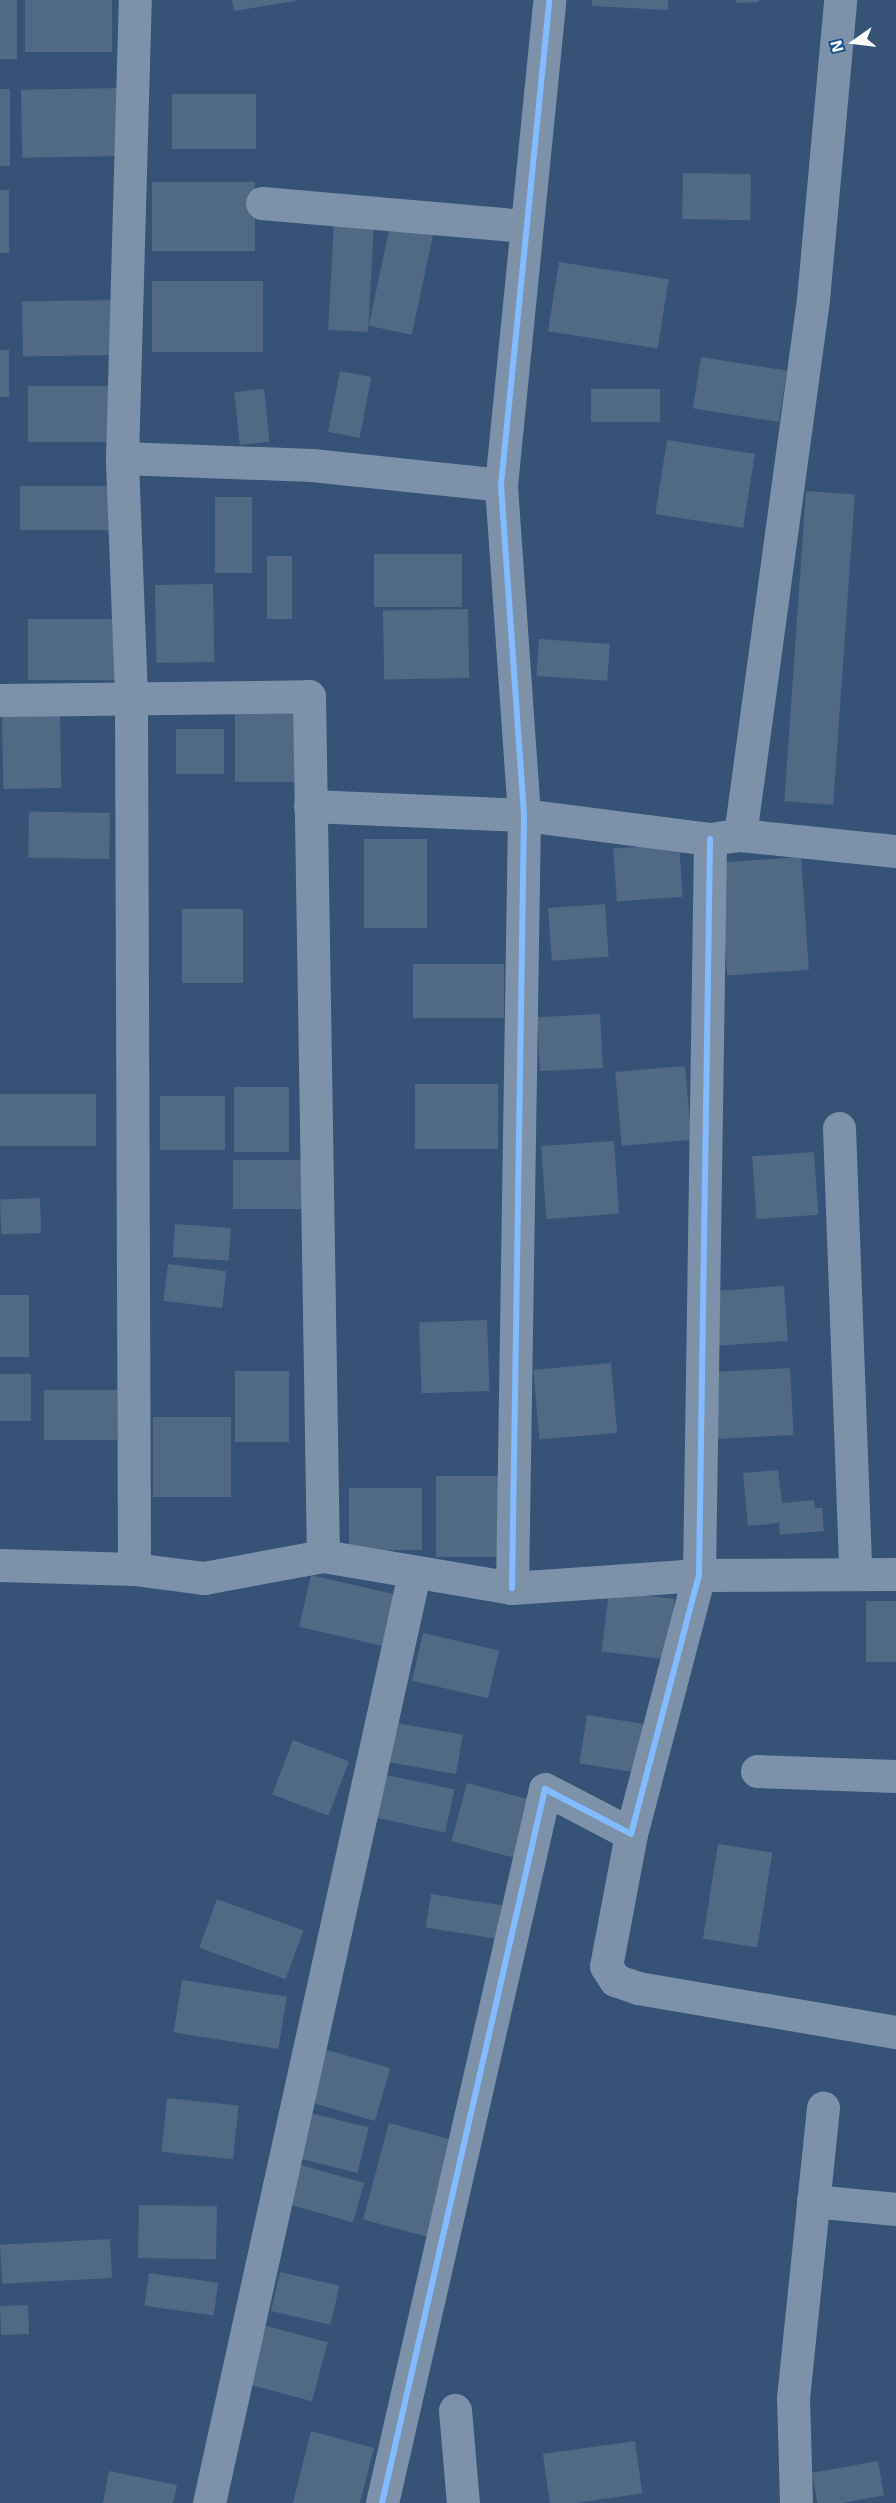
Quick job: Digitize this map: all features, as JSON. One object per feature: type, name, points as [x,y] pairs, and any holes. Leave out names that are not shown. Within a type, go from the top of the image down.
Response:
[{"type":"street","points":[[134,1569],[131,696],[122,458],[135,0]]},
{"type":"street","points":[[512,1587],[524,814],[501,484],[549,0]]},
{"type":"street","points":[[840,0],[813,299],[725,837],[699,1575],[631,1834],[606,1966],[615,1980],[638,1988],[896,2032]]},
{"type":"street","points":[[262,203],[526,226]]},
{"type":"street","points":[[122,458],[312,465],[501,484]]},
{"type":"street","points":[[0,700],[131,696],[309,696],[323,1556]]},
{"type":"street","points":[[310,806],[524,814],[725,837],[896,851]]},
{"type":"street","points":[[839,1128],[855,1574]]},
{"type":"street","points":[[0,1565],[134,1569],[204,1578],[323,1556],[414,1574],[512,1587],[699,1575],[896,1574]]},
{"type":"street","points":[[209,2503],[414,1574]]},
{"type":"street","points":[[757,1771],[896,1776]]},
{"type":"street","points":[[382,2503],[545,1789],[631,1834]]},
{"type":"street","points":[[796,2503],[793,2398],[823,2108]]},
{"type":"street","points":[[813,2201],[896,2209]]},
{"type":"street","points":[[454,2410],[463,2503]]},
{"type":"building","points":[[0,0],[17,0],[17,59],[0,59]]},
{"type":"building","points":[[25,0],[112,0],[112,52],[25,52]]},
{"type":"building","points":[[232,0],[296,0],[296,1],[234,11]]},
{"type":"building","points":[[592,0],[668,0],[668,10],[592,6]]},
{"type":"building","points":[[736,0],[759,0],[759,2],[736,3]]},
{"type":"building","points":[[123,88],[124,156],[22,158],[21,90]]},
{"type":"building","points":[[0,89],[10,89],[10,166],[0,166]]},
{"type":"building","points":[[172,94],[256,94],[256,149],[172,149]]},
{"type":"building","points":[[683,173],[751,174],[750,220],[682,219]]},
{"type":"building","points":[[152,182],[255,182],[255,251],[152,251]]},
{"type":"building","points":[[0,190],[9,190],[9,253],[0,253]]},
{"type":"building","points":[[334,219],[374,221],[368,332],[328,330]]},
{"type":"building","points":[[391,221],[434,230],[412,335],[369,326]]},
{"type":"building","points":[[559,262],[669,279],[658,349],[548,331]]},
{"type":"building","points":[[152,281],[263,281],[263,352],[152,352]]},
{"type":"building","points":[[114,300],[115,355],[23,357],[22,302]]},
{"type":"building","points":[[0,350],[9,350],[9,397],[0,397]]},
{"type":"building","points":[[701,357],[787,371],[779,422],[693,408]]},
{"type":"building","points":[[340,371],[371,377],[360,438],[328,432]]},
{"type":"building","points":[[28,386],[113,386],[113,442],[28,442]]},
{"type":"building","points":[[264,389],[270,442],[240,445],[234,392]]},
{"type":"building","points":[[591,389],[660,389],[660,422],[591,422]]},
{"type":"building","points":[[667,440],[755,454],[743,528],[655,514]]},
{"type":"building","points":[[20,486],[118,486],[118,530],[20,530]]},
{"type":"building","points":[[806,491],[855,494],[833,805],[784,801]]},
{"type":"building","points":[[215,497],[252,497],[252,573],[215,573]]},
{"type":"building","points":[[374,554],[462,554],[462,607],[374,607]]},
{"type":"building","points":[[267,556],[292,556],[292,619],[267,619]]},
{"type":"building","points":[[213,584],[214,662],[156,663],[155,585]]},
{"type":"building","points":[[468,609],[469,678],[384,679],[383,610]]},
{"type":"building","points":[[28,619],[119,619],[119,680],[28,680]]},
{"type":"building","points":[[539,639],[610,644],[607,681],[536,676]]},
{"type":"building","points":[[235,706],[303,706],[303,782],[235,782]]},
{"type":"building","points":[[60,713],[61,788],[3,789],[2,714]]},
{"type":"building","points":[[176,729],[224,729],[224,774],[176,774]]},
{"type":"building","points":[[29,812],[110,813],[109,859],[28,858]]},
{"type":"building","points":[[364,839],[427,839],[427,928],[364,928]]},
{"type":"building","points":[[679,844],[683,897],[617,901],[613,849]]},
{"type":"building","points":[[801,857],[809,970],[727,975],[719,863]]},
{"type":"building","points":[[605,904],[609,957],[552,961],[548,908]]},
{"type":"building","points":[[182,909],[243,909],[243,983],[182,983]]},
{"type":"building","points":[[413,964],[504,964],[504,1018],[413,1018]]},
{"type":"building","points":[[600,1014],[603,1068],[540,1071],[537,1017]]},
{"type":"building","points":[[685,1066],[691,1140],[622,1146],[615,1072]]},
{"type":"building","points":[[415,1084],[498,1084],[498,1149],[415,1149]]},
{"type":"building","points":[[234,1087],[289,1087],[289,1152],[234,1152]]},
{"type":"building","points":[[0,1094],[96,1094],[96,1146],[0,1146]]},
{"type":"building","points":[[160,1096],[225,1096],[225,1150],[160,1150]]},
{"type":"building","points":[[614,1141],[619,1214],[546,1219],[541,1146]]},
{"type":"building","points":[[814,1152],[818,1215],[757,1219],[752,1156]]},
{"type":"building","points":[[233,1160],[304,1160],[304,1209],[233,1209]]},
{"type":"building","points":[[40,1198],[41,1233],[1,1234],[0,1199]]},
{"type":"building","points":[[175,1224],[231,1228],[229,1261],[173,1257]]},
{"type":"building","points":[[168,1264],[227,1271],[222,1308],[163,1301]]},
{"type":"building","points":[[784,1286],[788,1341],[717,1346],[713,1291]]},
{"type":"building","points":[[0,1295],[29,1295],[29,1357],[0,1357]]},
{"type":"building","points":[[487,1320],[489,1391],[422,1393],[419,1322]]},
{"type":"building","points":[[611,1363],[617,1433],[539,1440],[533,1370]]},
{"type":"building","points":[[790,1368],[794,1435],[716,1439],[712,1372]]},
{"type":"building","points":[[235,1371],[289,1371],[289,1442],[235,1442]]},
{"type":"building","points":[[0,1374],[31,1374],[31,1421],[0,1421]]},
{"type":"building","points":[[44,1390],[117,1390],[117,1440],[44,1440]]},
{"type":"building","points":[[153,1417],[231,1417],[231,1497],[153,1497]]},
{"type":"building","points":[[778,1470],[782,1503],[814,1500],[815,1508],[822,1508],[824,1531],[780,1535],[779,1523],[748,1526],[743,1473]]},
{"type":"building","points":[[436,1476],[502,1476],[502,1557],[436,1557]]},
{"type":"building","points":[[349,1488],[422,1488],[422,1550],[349,1550]]},
{"type":"building","points":[[311,1575],[397,1595],[385,1646],[299,1627]]},
{"type":"building","points":[[609,1591],[675,1599],[667,1660],[602,1652]]},
{"type":"building","points":[[866,1601],[896,1601],[896,1662],[866,1662]]},
{"type":"building","points":[[423,1633],[499,1651],[488,1698],[412,1681]]},
{"type":"building","points":[[587,1715],[647,1725],[640,1773],[579,1763]]},
{"type":"building","points":[[391,1722],[463,1735],[456,1774],[384,1761]]},
{"type":"building","points":[[293,1740],[349,1762],[328,1816],[272,1794]]},
{"type":"building","points":[[382,1774],[454,1789],[445,1832],[373,1817]]},
{"type":"building","points":[[467,1783],[532,1800],[516,1858],[451,1841]]},
{"type":"building","points":[[718,1844],[772,1853],[757,1947],[703,1939]]},
{"type":"building","points":[[431,1894],[511,1907],[506,1940],[426,1928]]},
{"type":"building","points":[[217,1899],[303,1930],[286,1979],[199,1948]]},
{"type":"building","points":[[182,1980],[287,1997],[278,2049],[174,2032]]},
{"type":"building","points":[[320,2048],[390,2068],[375,2121],[305,2101]]},
{"type":"building","points":[[167,2098],[239,2106],[233,2159],[161,2152]]},
{"type":"building","points":[[299,2110],[369,2127],[357,2173],[288,2156]]},
{"type":"building","points":[[389,2123],[454,2140],[428,2237],[363,2220]]},
{"type":"building","points":[[294,2163],[364,2183],[353,2223],[283,2202]]},
{"type":"building","points":[[139,2205],[217,2206],[216,2259],[138,2258]]},
{"type":"building","points":[[110,2239],[112,2278],[2,2284],[0,2245]]},
{"type":"building","points":[[280,2272],[339,2286],[330,2325],[271,2311]]},
{"type":"building","points":[[149,2273],[218,2283],[214,2315],[144,2306]]},
{"type":"building","points":[[28,2305],[29,2334],[1,2335],[0,2306]]},
{"type":"building","points":[[263,2325],[328,2342],[312,2401],[247,2384]]},
{"type":"building","points":[[311,2431],[374,2448],[360,2503],[293,2503]]},
{"type":"building","points":[[635,2441],[642,2493],[575,2503],[550,2503],[543,2454]]},
{"type":"building","points":[[878,2461],[884,2495],[841,2503],[817,2503],[812,2473]]},
{"type":"building","points":[[109,2471],[177,2485],[173,2503],[103,2503]]},
{"type":"cycle path","points":[[512,1588],[524,815],[501,485],[549,0]]},
{"type":"cycle path","points":[[382,2503],[545,1789],[631,1834],[699,1575],[710,839]]}]
